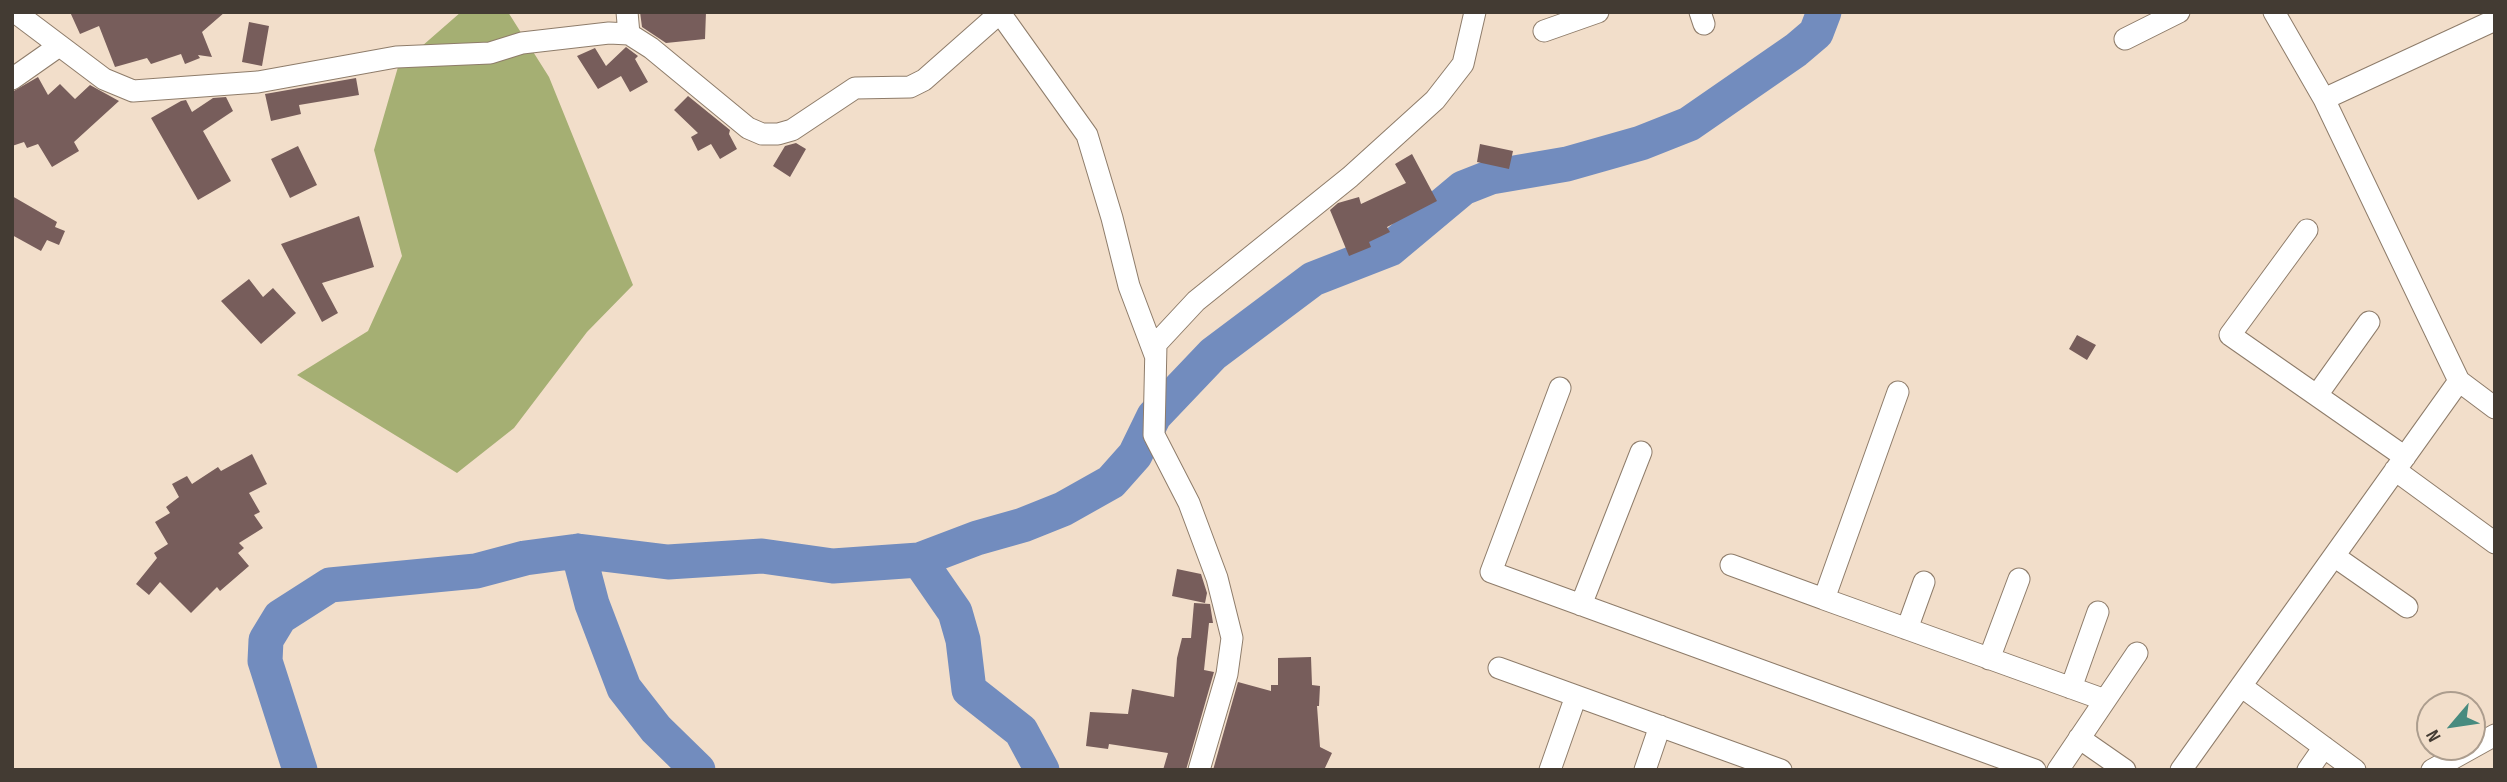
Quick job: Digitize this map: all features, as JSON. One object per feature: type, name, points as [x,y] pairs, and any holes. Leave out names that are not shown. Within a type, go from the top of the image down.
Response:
[{"type":"street","points":[[15,12],[120,87],[149,92],[191,85],[257,82],[396,57],[490,53],[522,43],[546,42],[578,35],[629,34],[674,64],[748,128],[762,134],[778,134],[792,130],[855,88],[910,86],[924,80],[1001,13],[1087,135],[1129,286],[1155,355]]},
{"type":"street","points":[[626,12],[629,34]]},
{"type":"street","points":[[1199,770],[1227,674],[1232,638],[1217,578],[1189,503],[1153,430],[1156,344],[1196,301],[1349,177],[1435,100],[1463,64],[1475,12]]},
{"type":"street","points":[[1544,31],[1598,12]]},
{"type":"street","points":[[2125,39],[2179,12]]},
{"type":"street","points":[[2274,12],[2324,99],[2459,381],[2495,408]]},
{"type":"street","points":[[2324,99],[2495,20]]},
{"type":"street","points":[[12,79],[59,46]]},
{"type":"street","points":[[2307,230],[2230,335],[2317,395],[2495,543]]},
{"type":"street","points":[[2317,395],[2369,322]]},
{"type":"street","points":[[2180,770],[2459,381]]},
{"type":"street","points":[[1560,388],[1490,572],[2035,770]]},
{"type":"street","points":[[1824,599],[1898,393]]},
{"type":"street","points":[[1581,605],[1641,452]]},
{"type":"street","points":[[2334,556],[2407,607]]},
{"type":"street","points":[[1731,565],[2105,700]]},
{"type":"street","points":[[1989,659],[2019,579]]},
{"type":"street","points":[[1907,629],[1924,582]]},
{"type":"street","points":[[2071,688],[2098,612]]},
{"type":"street","points":[[2058,770],[2137,653]]},
{"type":"street","points":[[1499,668],[1660,726],[1738,763],[1781,770]]},
{"type":"street","points":[[2241,686],[2355,770]]},
{"type":"street","points":[[1549,770],[1576,696]]},
{"type":"street","points":[[1645,770],[1660,726]]},
{"type":"street","points":[[2432,770],[2495,735]]},
{"type":"street","points":[[2079,738],[2125,770]]},
{"type":"street","points":[[2308,770],[2324,747]]},
{"type":"green space","points":[[461,12],[508,12],[549,77],[633,285],[587,332],[514,428],[457,473],[297,375],[368,331],[402,256],[374,150],[398,67]]},
{"type":"building","points":[[70,12],[225,12],[202,32],[212,57],[198,55],[200,58],[185,64],[181,54],[151,64],[147,58],[115,67],[99,26],[80,34]]},
{"type":"building","points":[[640,12],[706,12],[705,39],[666,43],[642,27]]},
{"type":"building","points":[[249,22],[269,26],[262,66],[242,62]]},
{"type":"building","points":[[626,47],[638,56],[635,59],[648,82],[630,92],[621,76],[598,89],[577,56],[595,48],[606,66]]},
{"type":"building","points":[[38,77],[48,95],[60,84],[75,99],[90,85],[119,101],[74,142],[79,151],[52,167],[38,144],[27,148],[24,142],[12,146],[12,92]]},
{"type":"building","points":[[356,78],[359,95],[299,105],[301,114],[271,121],[265,94]]},
{"type":"building","points":[[688,96],[730,130],[729,134],[737,149],[720,159],[711,144],[698,151],[691,137],[698,133],[674,110]]},
{"type":"building","points":[[226,97],[233,111],[203,131],[231,181],[198,200],[151,118],[181,101],[186,100],[192,112],[213,98]]},
{"type":"building","points":[[796,143],[806,149],[790,177],[773,166],[785,146]]},
{"type":"building","points":[[1480,144],[1513,151],[1509,169],[1477,162]]},
{"type":"building","points":[[298,146],[317,185],[290,198],[271,159]]},
{"type":"building","points":[[1412,154],[1437,201],[1387,227],[1390,232],[1369,242],[1371,247],[1349,256],[1330,210],[1338,203],[1359,197],[1361,204],[1406,183],[1395,164]]},
{"type":"building","points":[[12,196],[57,222],[55,227],[65,231],[59,245],[47,240],[41,251],[12,235]]},
{"type":"building","points":[[359,216],[374,267],[322,283],[338,313],[322,322],[281,244]]},
{"type":"building","points":[[249,279],[263,297],[273,288],[296,313],[261,344],[221,301]]},
{"type":"building","points":[[2077,335],[2096,345],[2087,360],[2069,349]]},
{"type":"building","points":[[252,454],[267,484],[249,493],[260,512],[254,515],[263,528],[239,543],[244,548],[238,553],[249,566],[220,591],[217,587],[191,613],[160,582],[149,595],[136,584],[157,558],[154,553],[168,544],[155,522],[170,513],[166,507],[179,497],[172,484],[187,476],[192,484],[218,467],[221,471]]},
{"type":"building","points":[[1177,569],[1201,574],[1207,593],[1205,603],[1172,596]]},
{"type":"building","points":[[1194,603],[1210,604],[1213,623],[1209,623],[1204,670],[1214,672],[1186,770],[1163,770],[1168,753],[1109,744],[1108,749],[1086,746],[1090,712],[1128,714],[1132,689],[1174,697],[1177,658],[1182,638],[1191,638]]},
{"type":"building","points":[[1311,657],[1312,685],[1320,686],[1317,706],[1320,747],[1332,753],[1324,770],[1213,770],[1238,682],[1271,691],[1271,685],[1278,685],[1278,658]]},
{"type":"waterway","points":[[300,770],[265,661],[266,640],[280,617],[330,585],[476,571],[525,558],[578,551],[668,562],[762,556],[833,566],[919,560],[977,538],[1023,525],[1063,509],[1111,482],[1135,455],[1154,416],[1213,354],[1313,279],[1390,249],[1463,188],[1491,177],[1567,164],[1641,143],[1689,124],[1796,50],[1816,33],[1824,12]]},
{"type":"waterway","points":[[578,551],[592,604],[624,688],[656,729],[698,770]]},
{"type":"waterway","points":[[919,560],[955,612],[963,640],[969,690],[1021,731],[1042,770]]}]
